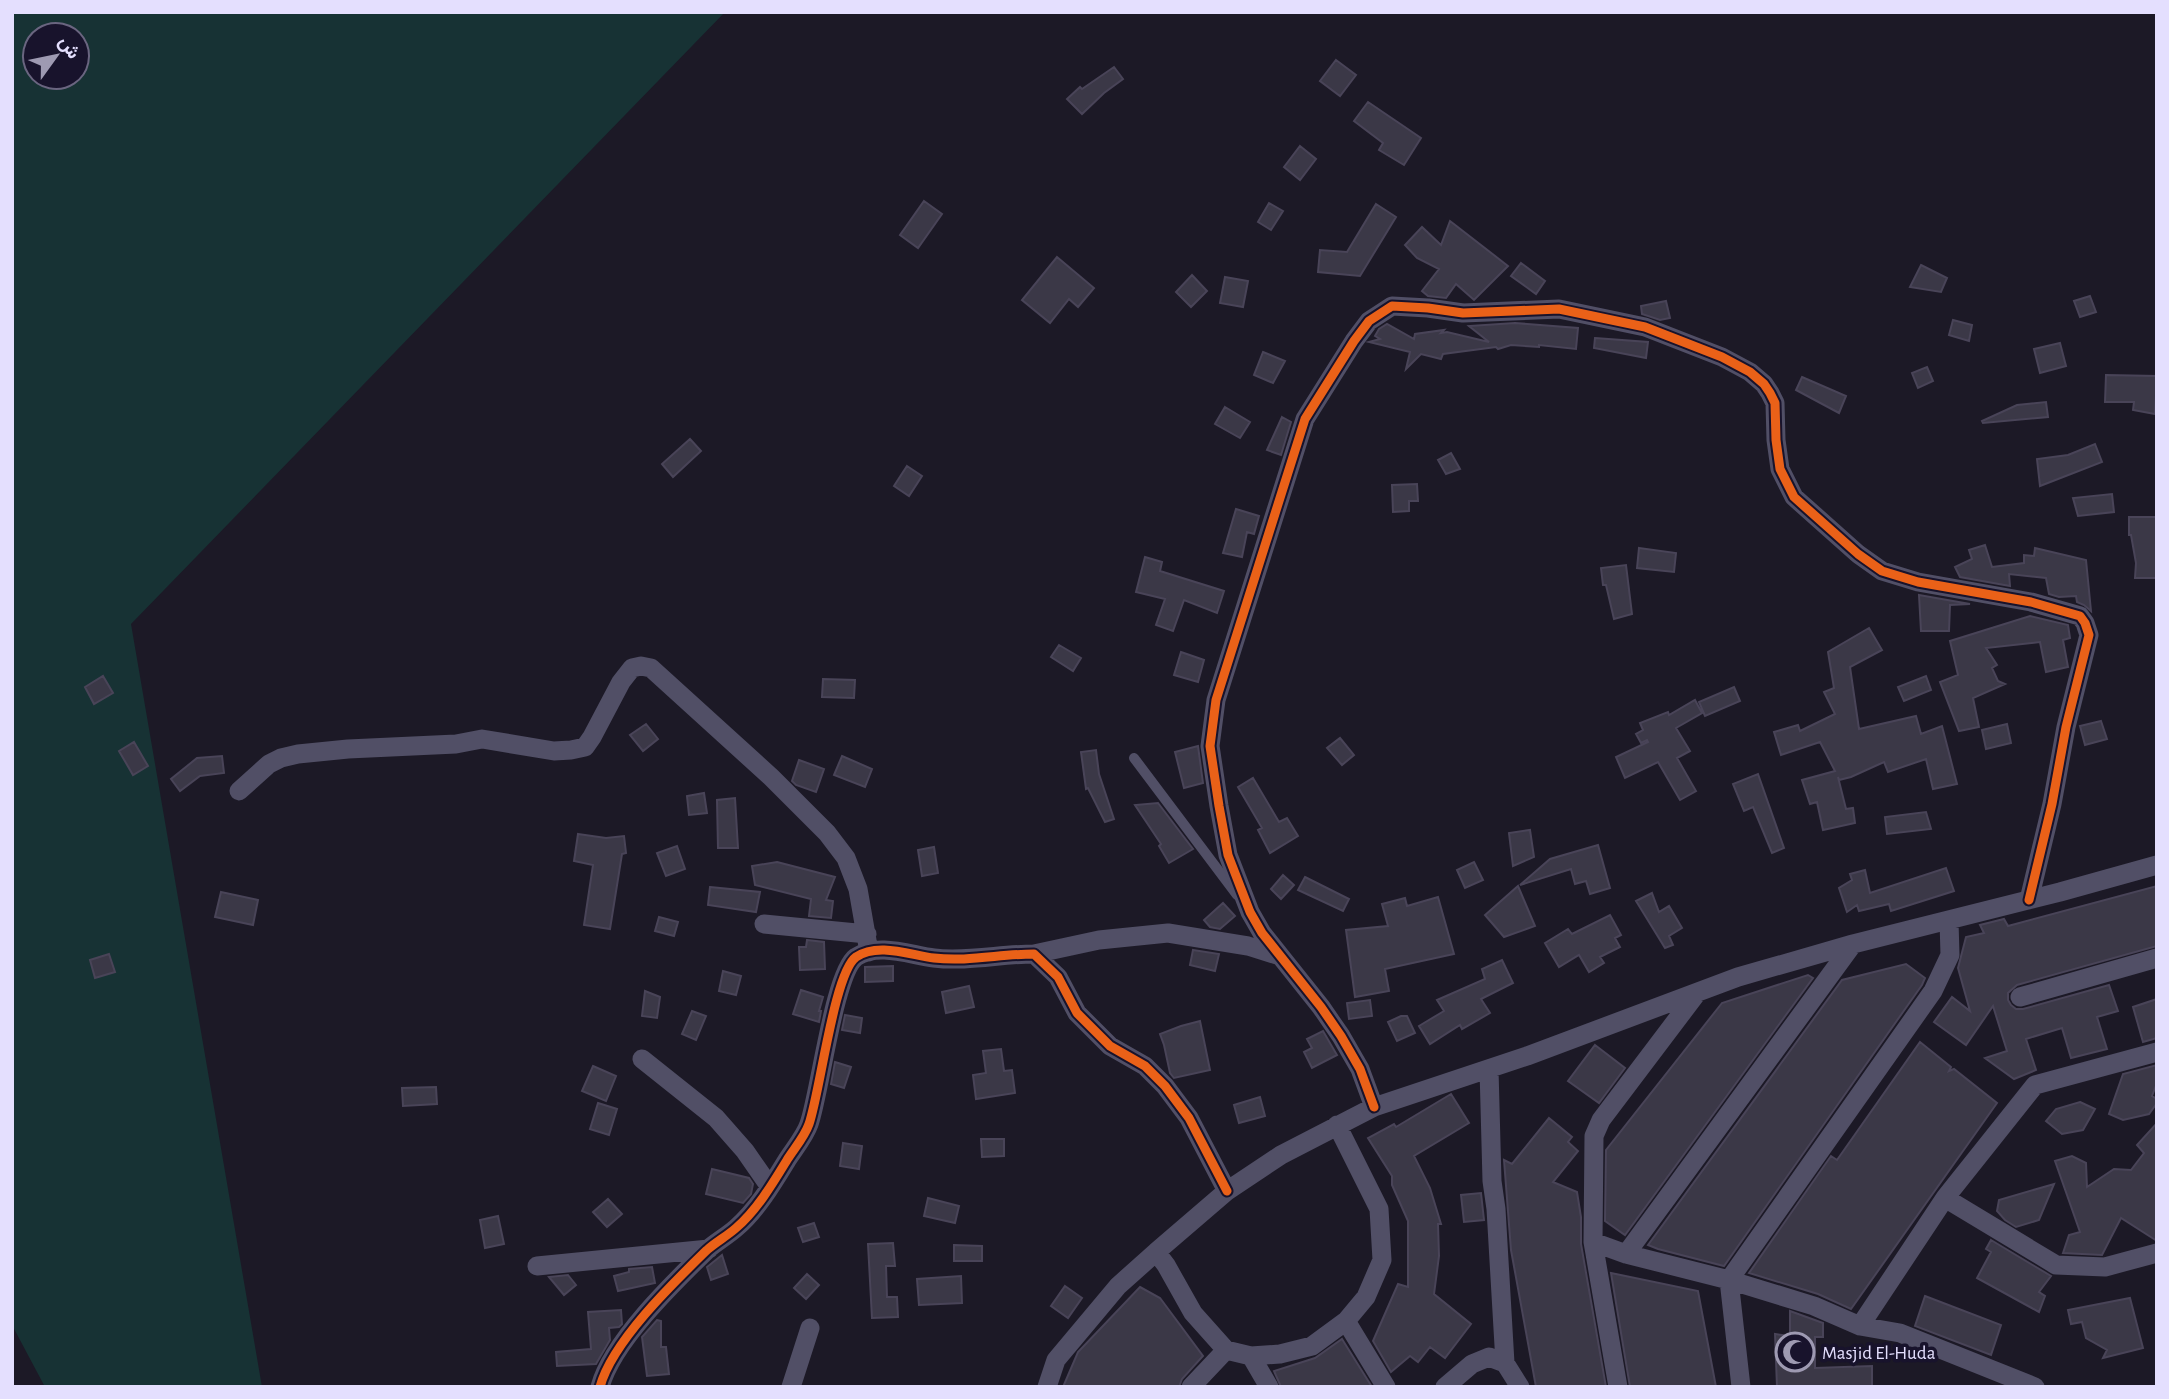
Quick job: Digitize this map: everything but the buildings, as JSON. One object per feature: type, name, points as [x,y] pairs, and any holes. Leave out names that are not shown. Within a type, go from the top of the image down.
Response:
[{"type":"street","points":[[1374,1107],[1360,1069],[1340,1036],[1321,1007],[1262,933],[1250,912],[1228,855],[1210,746],[1216,701],[1305,419],[1369,321],[1392,306],[1463,313],[1559,309],[1646,327],[1722,357],[1750,372],[1770,393],[1775,403],[1780,469],[1794,497],[1858,554],[1882,571],[1918,582],[2031,602],[2080,616],[2089,635],[2066,727],[2052,804],[2029,900]]},
{"type":"street","points":[[239,791],[269,764],[298,754],[456,744],[482,739],[554,751],[585,747],[621,682],[632,668],[651,668],[771,777],[827,833],[846,858],[858,889],[868,943]]},
{"type":"street","points":[[1047,1387],[1056,1360],[1118,1286],[1227,1191],[1281,1155],[1374,1107],[1489,1069],[1738,977],[1853,944],[2157,865]]},
{"type":"street","points":[[1741,1387],[1729,1280],[1933,991],[1950,955],[1949,921]]},
{"type":"street","points":[[764,924],[935,958],[1034,954],[1099,940],[1168,933],[1248,946],[1280,956]]},
{"type":"street","points":[[600,1387],[606,1369],[637,1322],[709,1249],[738,1227],[770,1187],[809,1126],[828,1036],[846,970],[868,943]]},
{"type":"street","points":[[1626,1254],[1853,944]]},
{"type":"street","points":[[1034,954],[1058,977],[1077,1013],[1110,1046],[1145,1066],[1165,1086],[1189,1118],[1227,1191]]},
{"type":"street","points":[[2020,997],[2157,958]]},
{"type":"street","points":[[1618,1387],[1593,1242],[1594,1136],[1601,1120],[1698,992]]},
{"type":"street","points":[[1860,1326],[1945,1198],[2035,1085],[2157,1052]]},
{"type":"street","points":[[642,1059],[716,1118],[745,1151],[770,1187]]},
{"type":"street","points":[[1489,1069],[1492,1181],[1496,1209],[1504,1363],[1520,1387]]},
{"type":"street","points":[[1156,1252],[1193,1313],[1226,1350],[1251,1356],[1280,1354],[1312,1346],[1346,1321],[1366,1297],[1382,1260],[1379,1209],[1338,1125]]},
{"type":"street","points":[[1945,1198],[2056,1265],[2105,1268],[2157,1253]]},
{"type":"street","points":[[1593,1242],[1626,1254],[1729,1280],[1814,1307],[1860,1326],[1900,1333],[2035,1387]]},
{"type":"street","points":[[537,1266],[709,1249]]},
{"type":"street","points":[[1346,1321],[1386,1387]]},
{"type":"street","points":[[791,1387],[810,1328]]},
{"type":"street","points":[[1191,1387],[1226,1350]]},
{"type":"street","points":[[1251,1356],[1269,1387]]},
{"type":"street","points":[[1445,1387],[1472,1364],[1489,1357],[1504,1363]]},
{"type":"lane","points":[[1134,758],[1250,912]]},
{"type":"green space","points":[[12,12],[725,12],[131,624],[262,1387],[45,1387],[12,1325]]},
{"type":"cycle path","points":[[1374,1107],[1360,1069],[1341,1036],[1262,933],[1250,912],[1228,855],[1210,746],[1216,700],[1305,419],[1369,321],[1392,306],[1463,313],[1559,309],[1645,327],[1722,357],[1750,372],[1770,393],[1775,403],[1780,469],[1794,497],[1858,554],[1882,571],[1918,582],[2031,602],[2080,616],[2089,635],[2066,727],[2052,804],[2029,900]]},
{"type":"cycle path","points":[[600,1387],[617,1351],[645,1314],[710,1247],[751,1213],[802,1138],[813,1109],[841,985],[848,967],[856,957],[874,950],[946,959],[1034,954],[1058,977],[1077,1013],[1110,1046],[1145,1066],[1165,1086],[1189,1118],[1227,1191]]},
{"type":"place","name":"Masjid El-Huda","points":[[1795,1352]]}]
